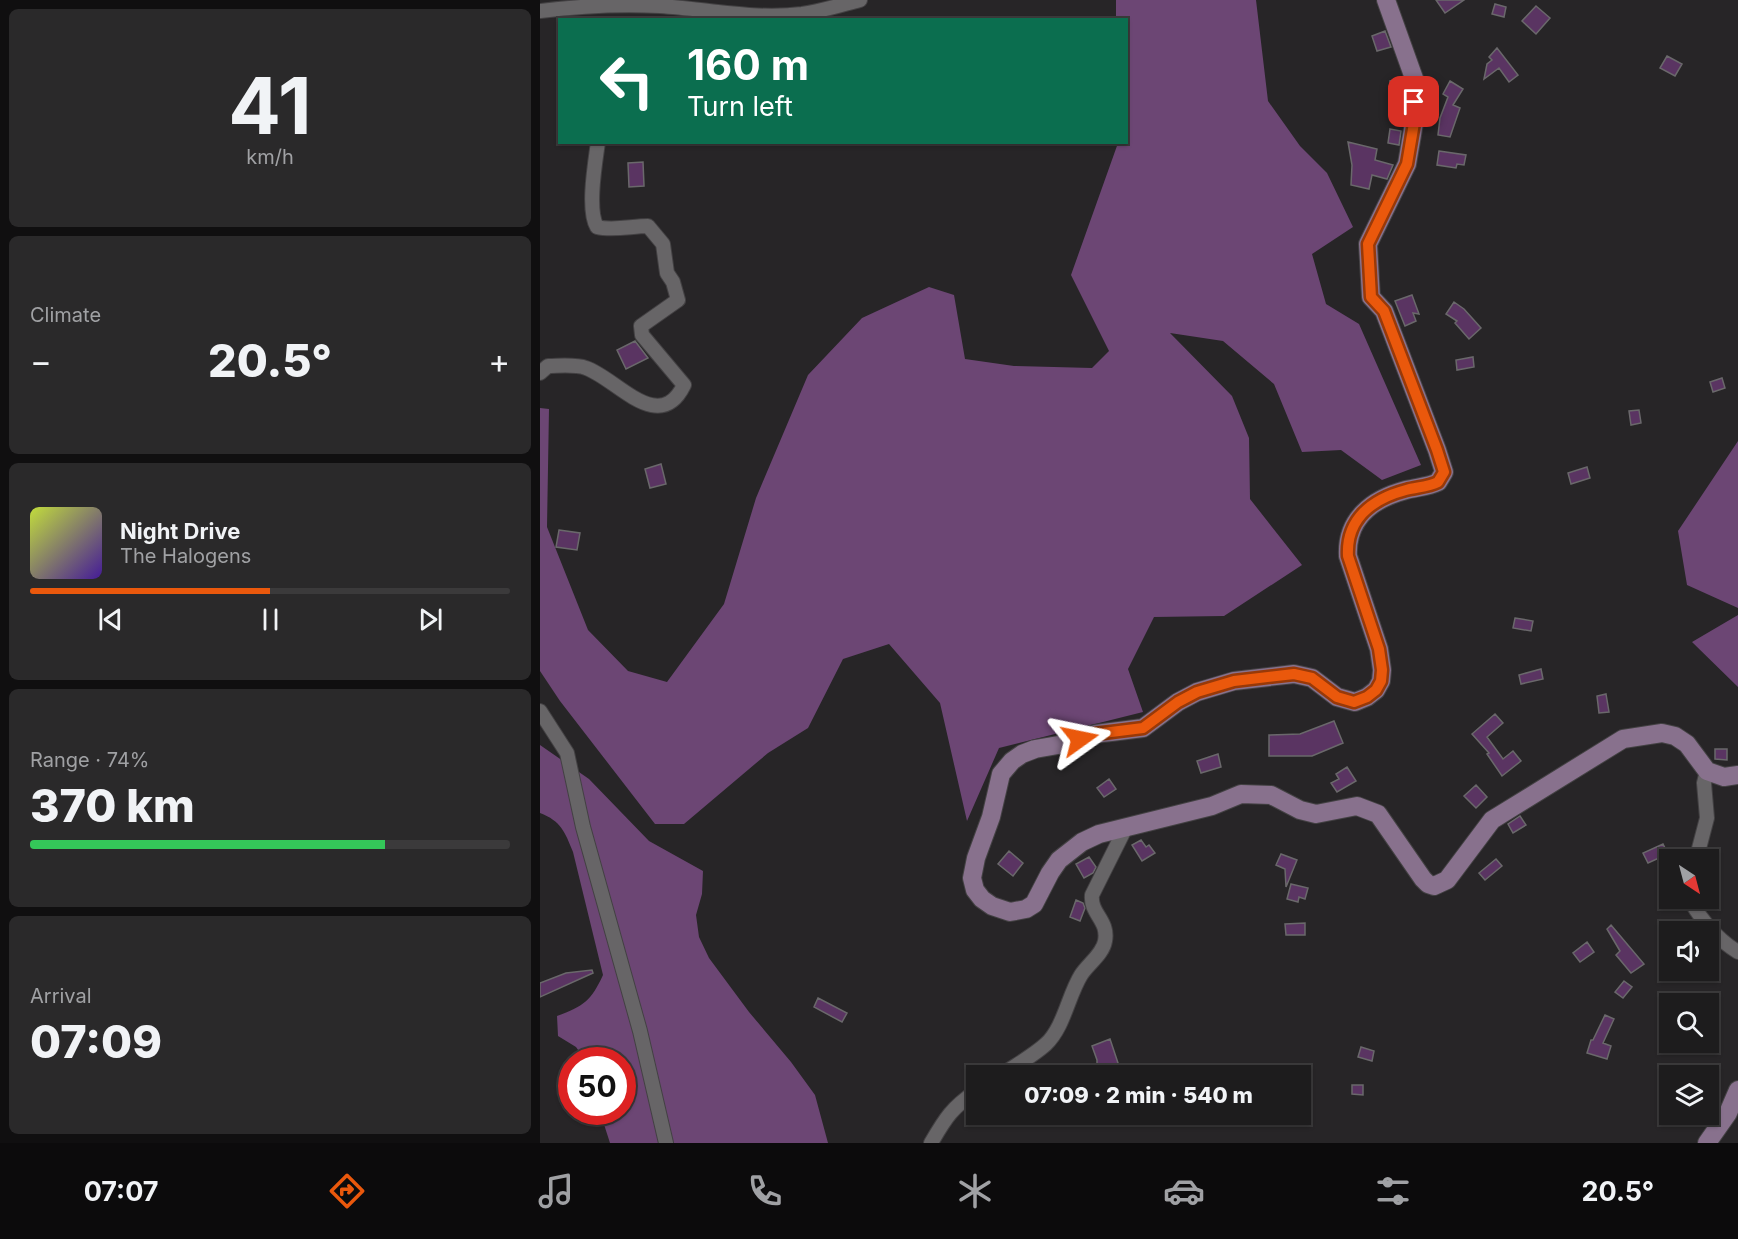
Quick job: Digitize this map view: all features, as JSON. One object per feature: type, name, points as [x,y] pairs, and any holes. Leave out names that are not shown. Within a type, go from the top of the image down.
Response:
[{"type":"main road","points":[[1386,0],[1414,81],[1414,123],[1407,164],[1368,244],[1371,297],[1384,311],[1444,472],[1438,482],[1383,498],[1364,511],[1347,542],[1348,556],[1379,649],[1381,681],[1376,690],[1367,697],[1354,702],[1337,697],[1312,678],[1294,674],[1234,681],[1197,692],[1178,702],[1143,728],[1095,734],[1022,754],[1012,761],[1001,774],[991,817],[975,858],[972,878],[975,890],[982,900],[992,906],[1010,912],[1026,909],[1034,904],[1059,860],[1082,842],[1099,834],[1212,806],[1241,794],[1271,795],[1300,810],[1316,814],[1357,806],[1378,814],[1423,879],[1434,886],[1448,880],[1492,820],[1623,739],[1662,734],[1675,736],[1687,744],[1707,771],[1724,777],[1738,775]]},
{"type":"main road","points":[[1707,1143],[1728,1113],[1738,1090]]},
{"type":"street","points":[[540,11],[601,5],[659,6],[740,15],[774,15],[802,14],[860,0]]},
{"type":"street","points":[[598,18],[601,5]]},
{"type":"street","points":[[540,373],[548,366],[585,367],[639,400],[654,406],[664,405],[678,397],[684,385],[642,335],[641,326],[678,300],[673,282],[667,273],[663,244],[648,226],[605,229],[597,227],[593,221],[592,208],[598,144]]},
{"type":"street","points":[[540,711],[567,753],[583,827],[640,1031],[666,1143]]},
{"type":"street","points":[[1699,849],[1707,819],[1704,783],[1707,771]]},
{"type":"street","points":[[1016,1065],[1046,1044],[1056,1030],[1081,975],[1102,949],[1106,927],[1091,904],[1092,895],[1126,827]]},
{"type":"street","points":[[1696,909],[1704,922],[1728,946],[1738,952]]},
{"type":"street","points":[[931,1143],[947,1115],[966,1098]]},
{"type":"shaded area","points":[[1116,0],[1256,0],[1268,101],[1300,146],[1327,173],[1353,227],[1312,254],[1326,304],[1359,324],[1421,465],[1382,480],[1341,450],[1302,452],[1274,384],[1223,341],[1170,333],[1232,396],[1249,438],[1250,499],[1302,565],[1224,616],[1154,617],[1128,669],[1143,712],[999,748],[967,821],[940,703],[889,644],[843,659],[808,728],[768,753],[684,824],[655,824],[560,701],[540,671],[540,408],[549,409],[547,527],[588,630],[628,671],[667,682],[724,604],[756,498],[808,375],[862,318],[929,287],[954,295],[965,359],[1014,366],[1092,368],[1109,351],[1071,275],[1118,144],[1128,144],[1128,18],[1116,18]]},
{"type":"shaded area","points":[[1738,441],[1738,608],[1687,585],[1678,531]]},
{"type":"shaded area","points":[[1738,615],[1738,687],[1692,642]]},
{"type":"shaded area","points":[[540,745],[589,779],[649,841],[703,871],[702,894],[696,915],[699,937],[709,958],[815,1095],[828,1143],[610,1143],[604,1125],[636,1125],[636,1047],[576,1047],[558,1036],[557,1016],[586,1002],[603,975],[573,852],[558,824],[540,813]]},
{"type":"building","points":[[1436,0],[1464,0],[1445,13]]},
{"type":"building","points":[[1495,4],[1506,7],[1504,17],[1492,14]]},
{"type":"building","points":[[1536,6],[1550,18],[1536,34],[1522,21]]},
{"type":"building","points":[[1385,31],[1391,47],[1377,51],[1372,36]]},
{"type":"building","points":[[1497,48],[1518,75],[1509,82],[1499,68],[1484,79],[1487,64],[1492,60],[1489,57]]},
{"type":"building","points":[[1667,56],[1682,64],[1675,76],[1660,68]]},
{"type":"building","points":[[1402,79],[1403,91],[1391,92],[1390,81]]},
{"type":"building","points":[[1450,81],[1463,89],[1453,105],[1460,108],[1450,137],[1438,135],[1440,118],[1448,97],[1443,94]]},
{"type":"building","points":[[1390,129],[1401,131],[1399,145],[1388,143]]},
{"type":"building","points":[[1348,142],[1377,149],[1375,160],[1393,165],[1387,179],[1372,175],[1369,189],[1351,185],[1352,165]]},
{"type":"building","points":[[1439,151],[1466,155],[1464,165],[1457,164],[1456,168],[1437,165]]},
{"type":"building","points":[[643,162],[644,186],[629,187],[628,163]]},
{"type":"building","points":[[1412,295],[1419,314],[1413,313],[1416,321],[1405,326],[1395,301]]},
{"type":"building","points":[[1454,302],[1464,309],[1481,328],[1469,339],[1455,323],[1457,321],[1446,314]]},
{"type":"building","points":[[635,341],[648,358],[626,369],[617,350]]},
{"type":"building","points":[[1473,357],[1474,367],[1457,370],[1456,360]]},
{"type":"building","points":[[1722,378],[1725,388],[1713,392],[1710,382]]},
{"type":"building","points":[[1639,410],[1641,423],[1631,425],[1629,411]]},
{"type":"building","points":[[661,464],[666,484],[650,488],[645,469]]},
{"type":"building","points":[[1587,467],[1590,478],[1571,484],[1568,473]]},
{"type":"building","points":[[559,530],[580,533],[577,550],[556,547]]},
{"type":"building","points":[[1515,618],[1533,621],[1531,631],[1513,628]]},
{"type":"building","points":[[1541,669],[1543,679],[1521,684],[1519,675]]},
{"type":"building","points":[[1606,694],[1609,712],[1599,713],[1597,696]]},
{"type":"building","points":[[1495,714],[1503,723],[1487,737],[1503,759],[1513,751],[1521,761],[1502,776],[1487,754],[1489,753],[1472,734]]},
{"type":"building","points":[[1334,721],[1343,743],[1312,756],[1269,756],[1269,735],[1300,734]]},
{"type":"building","points":[[1715,749],[1727,749],[1727,760],[1715,759]]},
{"type":"building","points":[[1218,754],[1221,767],[1201,773],[1197,761]]},
{"type":"building","points":[[1347,767],[1356,781],[1337,792],[1331,783],[1339,779],[1336,774]]},
{"type":"building","points":[[1109,779],[1116,789],[1104,797],[1097,788]]},
{"type":"building","points":[[1476,785],[1487,797],[1476,808],[1464,796]]},
{"type":"building","points":[[1520,816],[1526,825],[1513,833],[1508,824]]},
{"type":"building","points":[[1141,840],[1155,853],[1142,861],[1132,845]]},
{"type":"building","points":[[1663,844],[1666,849],[1659,849],[1659,858],[1648,863],[1643,853]]},
{"type":"building","points":[[1009,851],[1023,863],[1013,876],[998,864]]},
{"type":"building","points":[[1281,854],[1297,860],[1286,887],[1285,869],[1276,865]]},
{"type":"building","points":[[1089,857],[1096,867],[1093,873],[1084,878],[1076,864]]},
{"type":"building","points":[[1496,859],[1502,866],[1485,880],[1479,873]]},
{"type":"building","points":[[1291,884],[1308,888],[1305,899],[1299,897],[1298,902],[1287,899]]},
{"type":"building","points":[[1076,900],[1083,903],[1085,908],[1080,921],[1070,917]]},
{"type":"building","points":[[1305,923],[1305,935],[1286,935],[1285,924]]},
{"type":"building","points":[[1611,925],[1644,964],[1631,973],[1616,955],[1620,951],[1607,929]]},
{"type":"building","points":[[1587,942],[1594,952],[1580,962],[1573,953]]},
{"type":"building","points":[[592,970],[593,973],[540,997],[540,983],[566,973]]},
{"type":"building","points":[[1624,981],[1632,987],[1623,998],[1615,992]]},
{"type":"building","points":[[818,998],[847,1013],[842,1022],[814,1007]]},
{"type":"building","points":[[1605,1015],[1614,1019],[1603,1043],[1611,1046],[1607,1059],[1587,1053],[1591,1040]]},
{"type":"building","points":[[1110,1039],[1119,1065],[1097,1065],[1092,1046]]},
{"type":"building","points":[[1361,1047],[1374,1051],[1372,1061],[1358,1057]]},
{"type":"building","points":[[1352,1085],[1363,1085],[1363,1095],[1352,1094]]},
{"type":"route","points":[[1080,739],[1095,734],[1143,728],[1178,702],[1197,692],[1234,681],[1294,674],[1312,678],[1337,697],[1354,702],[1367,697],[1376,690],[1381,681],[1379,649],[1348,556],[1347,542],[1364,511],[1383,498],[1406,490],[1432,485],[1442,478],[1444,472],[1384,311],[1371,297],[1368,244],[1407,164],[1414,123],[1414,102]]}]
